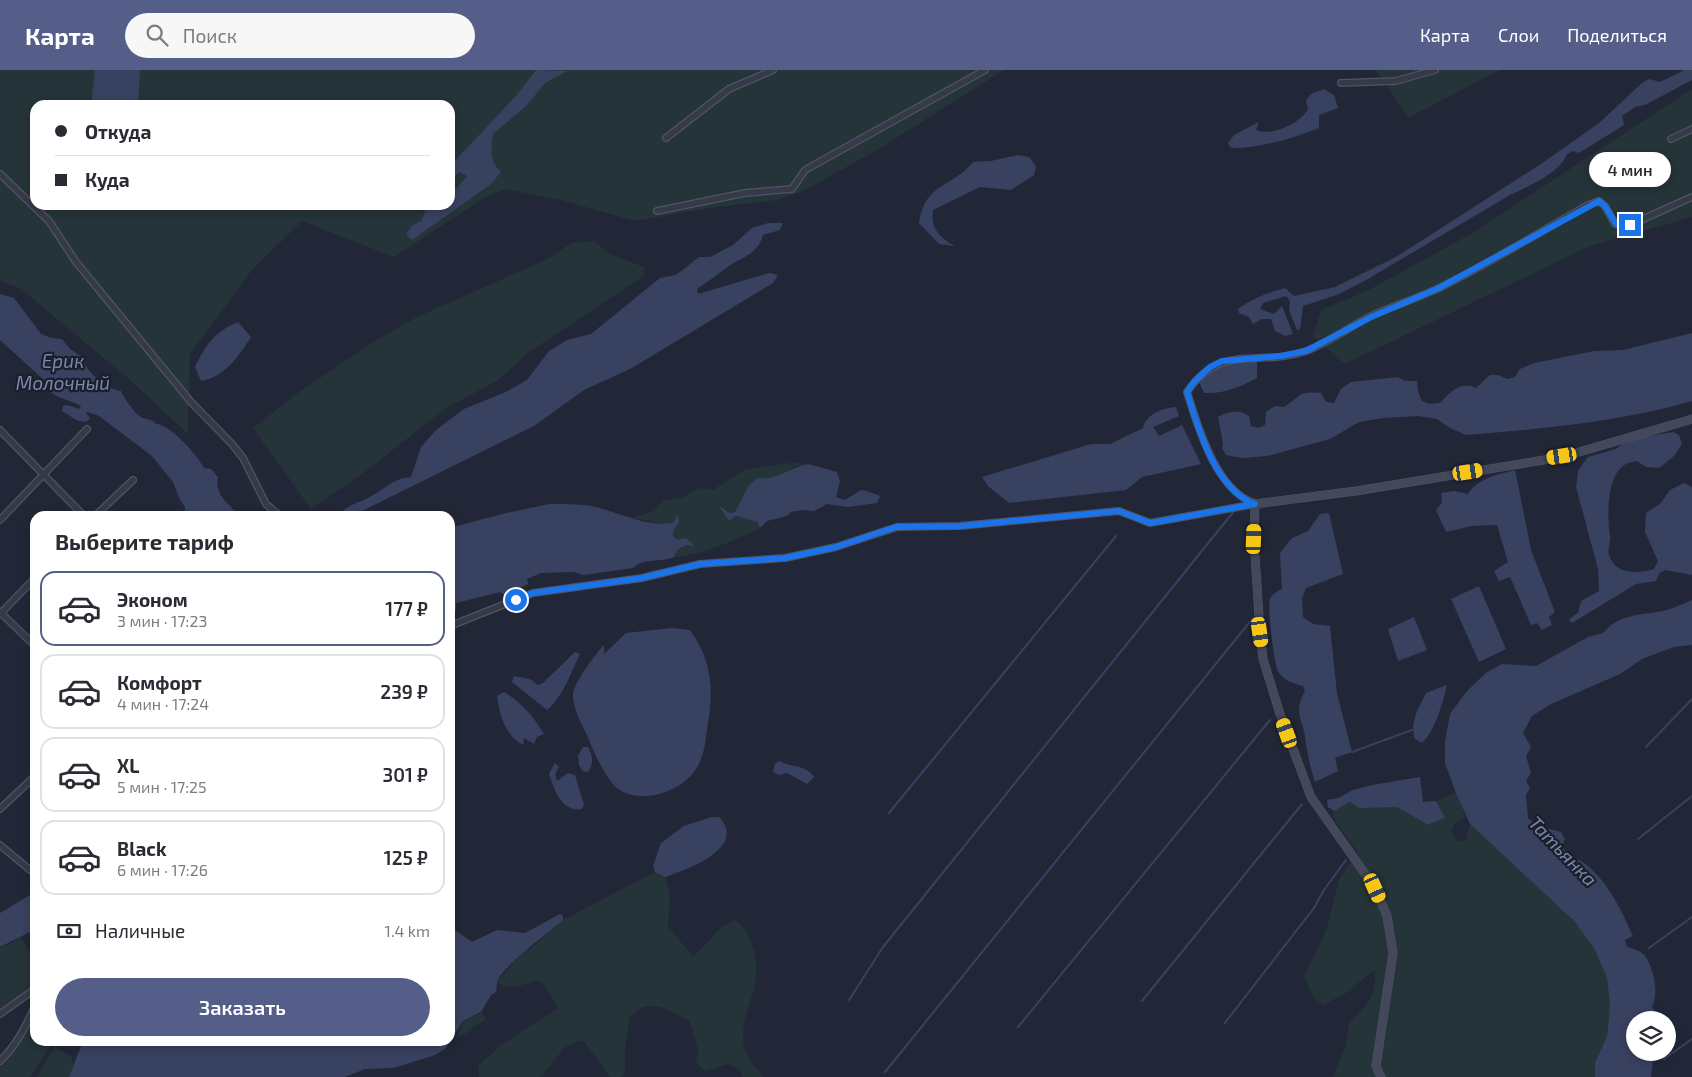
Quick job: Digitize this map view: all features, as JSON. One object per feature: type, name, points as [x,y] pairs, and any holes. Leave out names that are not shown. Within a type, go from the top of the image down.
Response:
[{"type":"street","points":[[666,138],[729,89],[774,70]]},
{"type":"street","points":[[657,211],[745,193],[792,189],[805,170],[985,70]]},
{"type":"street","points":[[1341,83],[1396,82],[1435,70]]},
{"type":"street","points":[[1671,139],[1692,129]]},
{"type":"street","points":[[0,174],[30,203]]},
{"type":"street","points":[[1255,504],[1230,488],[1217,469],[1189,400],[1187,392],[1194,382],[1210,367],[1222,361],[1281,356],[1306,351],[1371,317],[1439,288],[1599,201],[1605,206],[1616,224],[1630,225],[1692,197]]},
{"type":"street","points":[[38,210],[49,221],[76,262],[184,395],[232,444],[243,458],[266,504],[274,511]]},
{"type":"street","points":[[455,624],[533,593],[642,578],[700,564],[785,558],[836,547],[896,527],[960,526],[1119,511],[1150,523],[1255,504],[1356,491],[1562,456],[1692,418]]},
{"type":"street","points":[[0,430],[79,511]]},
{"type":"street","points":[[0,520],[87,430]]},
{"type":"street","points":[[100,511],[133,480]]},
{"type":"street","points":[[1255,504],[1254,539],[1260,632],[1264,659],[1280,714],[1311,797],[1375,888],[1387,916],[1393,953],[1376,1066],[1381,1077]]},
{"type":"street","points":[[30,583],[1,612],[30,641]]},
{"type":"street","points":[[0,809],[30,781]]},
{"type":"street","points":[[0,844],[30,870]]},
{"type":"street","points":[[0,1014],[30,993]]},
{"type":"street","points":[[0,1061],[8,1053],[30,1017]]},
{"type":"shaded area","points":[[0,70],[1004,70],[874,152],[801,192],[777,200],[710,208],[635,221],[561,200],[506,189],[484,198],[394,257],[302,221],[251,271],[190,354],[188,434],[130,380],[20,288],[0,281]]},
{"type":"shaded area","points":[[1376,70],[1500,70],[1408,118]]},
{"type":"shaded area","points":[[1692,89],[1692,217],[1590,246],[1345,364],[1313,336],[1321,310],[1365,292],[1469,235]]},
{"type":"shaded area","points":[[594,241],[610,254],[644,267],[644,276],[529,352],[497,381],[446,408],[362,474],[311,509],[253,428],[302,390],[375,341],[419,316],[550,258],[571,243]]},
{"type":"shaded area","points":[[791,463],[808,464],[795,466],[783,474],[749,485],[735,512],[730,513],[725,508],[729,520],[736,517],[746,518],[757,522],[760,528],[718,546],[674,557],[677,549],[686,545],[694,545],[678,540],[673,536],[674,529],[679,523],[678,515],[674,522],[666,524],[632,518],[651,512],[664,500],[683,497],[700,488],[713,490],[746,469]]},
{"type":"shaded area","points":[[1456,793],[1463,809],[1464,818],[1456,823],[1451,831],[1457,841],[1466,840],[1470,824],[1575,922],[1595,950],[1607,978],[1610,1005],[1607,1036],[1595,1063],[1595,1077],[1333,1077],[1346,1046],[1349,1023],[1369,1000],[1373,993],[1375,978],[1374,970],[1346,993],[1323,1005],[1314,998],[1304,977],[1327,928],[1339,880],[1357,852],[1333,817],[1334,811],[1350,802],[1397,807],[1428,825],[1445,818],[1436,801]]},
{"type":"shaded area","points":[[655,872],[665,877],[670,894],[668,926],[693,957],[717,932],[734,920],[746,931],[753,948],[756,975],[744,1024],[743,1040],[748,1056],[764,1077],[743,1077],[740,1070],[729,1064],[704,1071],[695,1061],[699,1052],[689,1020],[660,1007],[644,1006],[630,1017],[625,1048],[625,1074],[621,1077],[610,1077],[584,1041],[576,1042],[564,1049],[539,1077],[479,1077],[478,1066],[500,1046],[558,1008],[545,986],[537,980],[512,987],[497,982],[521,953],[530,949],[563,920]]},
{"type":"shaded area","points":[[21,938],[30,952],[30,992],[0,1014],[0,948]]},
{"type":"shaded area","points":[[482,1013],[486,1018],[483,1022],[457,1037],[464,1021]]},
{"type":"shaded area","points":[[30,1017],[30,1046],[50,1046],[30,1077],[0,1077],[0,1062]]},
{"type":"shaded area","points":[[52,1046],[57,1046],[56,1048],[71,1056],[74,1068],[69,1077],[36,1077],[55,1048]]},
{"type":"water","points":[[95,70],[140,70],[138,100],[92,100]]},
{"type":"water","points":[[536,70],[567,71],[545,83],[527,105],[493,134],[491,150],[494,164],[501,172],[491,184],[455,210],[455,190],[467,176],[460,172],[455,176],[455,161],[516,96]]},
{"type":"water","points":[[1685,70],[1692,70],[1692,80],[1645,105],[1635,107],[1622,116],[1624,125],[1579,153],[1573,151],[1567,154],[1558,167],[1543,178],[1510,195],[1366,280],[1339,294],[1303,306],[1300,329],[1297,330],[1289,310],[1290,301],[1286,296],[1263,303],[1260,309],[1274,314],[1282,306],[1293,334],[1285,336],[1275,331],[1271,319],[1262,319],[1253,324],[1249,317],[1239,313],[1238,309],[1266,294],[1285,288],[1294,296],[1335,287],[1396,257],[1541,164],[1599,123],[1642,83],[1649,79],[1660,82]]},
{"type":"water","points":[[1324,89],[1334,95],[1338,108],[1319,115],[1319,128],[1265,145],[1231,148],[1228,143],[1234,135],[1259,122],[1256,130],[1262,132],[1277,130],[1292,124],[1308,109],[1306,100],[1311,94]]},
{"type":"water","points":[[1018,155],[1029,157],[1036,166],[1034,175],[1011,190],[980,187],[933,210],[933,222],[937,232],[955,246],[939,244],[919,223],[922,210],[933,193],[957,177],[973,162],[991,161]]},
{"type":"water","points":[[426,210],[454,210],[412,240],[406,234],[412,226],[421,221]]},
{"type":"water","points":[[768,223],[783,223],[780,230],[763,235],[754,251],[697,289],[698,294],[769,273],[778,275],[773,283],[630,369],[584,390],[534,426],[366,509],[361,511],[343,511],[395,481],[411,477],[421,447],[436,430],[464,409],[506,392],[527,380],[549,351],[567,340],[591,334],[660,278],[676,275],[699,257],[710,257],[733,245],[752,228]]},
{"type":"water","name":"Ерик Молочный","points":[[0,294],[14,298],[41,334],[62,339],[70,349],[82,357],[87,368],[97,378],[109,387],[121,391],[130,406],[139,415],[162,425],[176,435],[196,456],[204,468],[211,469],[218,477],[217,484],[220,494],[234,511],[185,511],[185,507],[173,482],[152,456],[99,416],[88,412],[86,413],[90,418],[86,422],[78,421],[62,411],[63,406],[67,405],[79,409],[81,406],[48,390],[44,380],[0,340]]},
{"type":"water","points":[[238,322],[251,337],[236,359],[224,371],[210,379],[201,381],[195,367],[203,352],[217,335]]},
{"type":"water","points":[[1692,333],[1692,401],[1665,408],[1580,424],[1466,435],[1450,428],[1437,419],[1418,416],[1383,418],[1359,422],[1330,439],[1267,456],[1242,458],[1226,455],[1222,448],[1223,443],[1218,417],[1230,412],[1241,412],[1249,416],[1251,426],[1258,428],[1265,425],[1266,412],[1275,406],[1284,407],[1300,395],[1307,393],[1321,393],[1326,402],[1334,403],[1341,389],[1351,382],[1398,377],[1405,381],[1417,381],[1418,392],[1422,401],[1429,404],[1440,403],[1456,388],[1465,385],[1476,388],[1490,375],[1498,375],[1507,379],[1515,377],[1520,369],[1534,363],[1594,351],[1623,350]]},
{"type":"water","points":[[1257,361],[1257,378],[1232,389],[1204,393],[1199,382],[1208,373],[1228,363]]},
{"type":"water","points":[[1176,407],[1179,416],[1153,427],[1159,436],[1182,425],[1201,464],[1142,477],[1126,490],[1009,503],[988,486],[982,477],[1091,444],[1110,444],[1143,428],[1151,415]]},
{"type":"water","points":[[1673,432],[1679,435],[1682,444],[1674,456],[1659,468],[1646,467],[1637,461],[1627,463],[1619,469],[1609,497],[1609,555],[1612,562],[1622,570],[1641,572],[1654,569],[1658,561],[1645,532],[1646,513],[1660,504],[1670,490],[1684,483],[1692,487],[1692,575],[1666,570],[1660,572],[1656,581],[1636,584],[1572,623],[1569,619],[1578,613],[1581,601],[1599,591],[1598,569],[1576,487],[1578,471],[1588,457],[1616,449],[1627,440]]},
{"type":"water","points":[[808,464],[837,472],[840,481],[836,497],[844,500],[864,490],[880,496],[877,503],[848,507],[827,504],[814,511],[802,510],[791,512],[787,516],[767,521],[760,528],[757,522],[736,516],[729,521],[719,506],[730,513],[735,512],[749,485],[758,478],[771,478]]},
{"type":"water","points":[[1515,470],[1531,550],[1555,612],[1549,617],[1552,625],[1542,630],[1537,623],[1531,625],[1510,577],[1499,581],[1494,571],[1508,562],[1497,525],[1472,526],[1446,532],[1436,510],[1442,503],[1441,493],[1454,491],[1468,494],[1477,484]]},
{"type":"water","points":[[549,504],[575,504],[601,508],[643,521],[664,524],[674,522],[678,514],[679,523],[674,529],[673,536],[678,540],[686,538],[695,546],[686,545],[677,550],[674,557],[642,562],[633,568],[583,575],[574,572],[541,573],[527,579],[528,584],[505,595],[500,592],[456,603],[455,610],[455,527]]},
{"type":"water","points":[[1329,513],[1343,574],[1306,588],[1302,598],[1303,617],[1313,624],[1330,626],[1337,694],[1352,752],[1335,758],[1338,771],[1315,782],[1304,729],[1299,715],[1301,699],[1305,691],[1303,686],[1292,683],[1278,671],[1273,647],[1269,604],[1272,595],[1282,589],[1280,553],[1292,538],[1308,531],[1320,514]]},
{"type":"water","points":[[1479,586],[1506,649],[1479,662],[1451,599]]},
{"type":"water","name":"Татьянка","points":[[1692,600],[1692,645],[1674,647],[1642,659],[1620,674],[1551,704],[1532,716],[1523,733],[1531,747],[1526,756],[1531,773],[1526,781],[1530,788],[1526,795],[1528,818],[1537,826],[1561,832],[1565,839],[1562,846],[1564,849],[1586,864],[1597,875],[1620,908],[1633,936],[1625,940],[1627,947],[1645,956],[1654,976],[1655,996],[1652,1006],[1654,1011],[1626,1011],[1626,1061],[1653,1061],[1651,1077],[1595,1077],[1595,1063],[1607,1036],[1610,1005],[1607,978],[1595,950],[1575,922],[1470,824],[1445,763],[1445,741],[1450,714],[1467,691],[1486,673],[1502,664],[1536,666],[1588,637],[1603,633],[1616,622],[1630,616],[1678,606]]},
{"type":"water","points":[[1414,617],[1427,650],[1398,661],[1388,629]]},
{"type":"water","points":[[672,628],[690,630],[707,663],[711,698],[706,739],[699,764],[685,781],[663,793],[639,796],[617,788],[608,778],[576,711],[573,701],[574,690],[585,669],[604,645],[604,654],[626,633]]},
{"type":"water","points":[[575,652],[580,654],[566,684],[553,705],[547,710],[512,682],[514,676],[530,679],[538,685],[543,683]]},
{"type":"water","points":[[1447,685],[1435,724],[1422,743],[1415,739],[1413,733],[1418,709],[1426,693]]},
{"type":"water","points":[[504,692],[527,710],[544,734],[537,737],[534,744],[524,738],[523,745],[511,736],[507,730],[497,696]]},
{"type":"water","points":[[583,747],[588,747],[592,757],[592,763],[588,772],[583,771],[579,765],[578,755]]},
{"type":"water","points":[[779,761],[807,770],[814,777],[807,784],[787,773],[779,775],[773,772],[775,764]]},
{"type":"water","points":[[555,763],[559,767],[555,774],[557,781],[568,773],[575,775],[584,805],[582,809],[575,809],[564,804],[556,793],[549,774]]},
{"type":"water","points":[[1420,777],[1423,802],[1436,801],[1445,818],[1428,825],[1397,807],[1359,808],[1350,802],[1334,811],[1328,807],[1327,800],[1338,798],[1353,790]]},
{"type":"water","points":[[712,817],[719,817],[726,828],[726,838],[721,847],[700,863],[675,874],[665,877],[655,872],[653,866],[661,843],[684,826]]},
{"type":"water","points":[[30,895],[30,932],[0,947],[0,913]]},
{"type":"water","points":[[560,914],[563,916],[563,920],[509,966],[498,980],[496,992],[491,995],[481,1012],[463,1021],[455,1033],[455,930],[472,942],[497,930],[525,933]]},
{"type":"water","points":[[81,1046],[447,1046],[435,1055],[394,1068],[365,1069],[345,1077],[69,1077]]},
{"type":"waterway","points":[[849,1000],[883,947],[1234,511]]},
{"type":"waterway","points":[[889,813],[1116,536]]},
{"type":"waterway","points":[[885,1072],[1253,618]]},
{"type":"waterway","points":[[1646,747],[1692,699]]},
{"type":"waterway","points":[[1018,1027],[1270,720]]},
{"type":"waterway","points":[[1352,752],[1412,730]]},
{"type":"waterway","points":[[1638,839],[1692,796]]},
{"type":"waterway","points":[[1142,1001],[1302,804]]},
{"type":"waterway","points":[[1224,1024],[1314,908],[1324,890],[1346,860]]},
{"type":"waterway","points":[[1649,948],[1692,917]]},
{"type":"waterway","points":[[1676,1050],[1692,1039]]},
{"type":"route","points":[[516,600],[533,593],[642,578],[700,564],[785,558],[836,547],[896,527],[960,526],[1119,511],[1150,523],[1255,504],[1230,488],[1217,469],[1192,409],[1187,392],[1194,382],[1210,367],[1222,361],[1281,356],[1306,351],[1371,317],[1439,288],[1588,205],[1599,201],[1605,206],[1616,224],[1630,225]]}]
